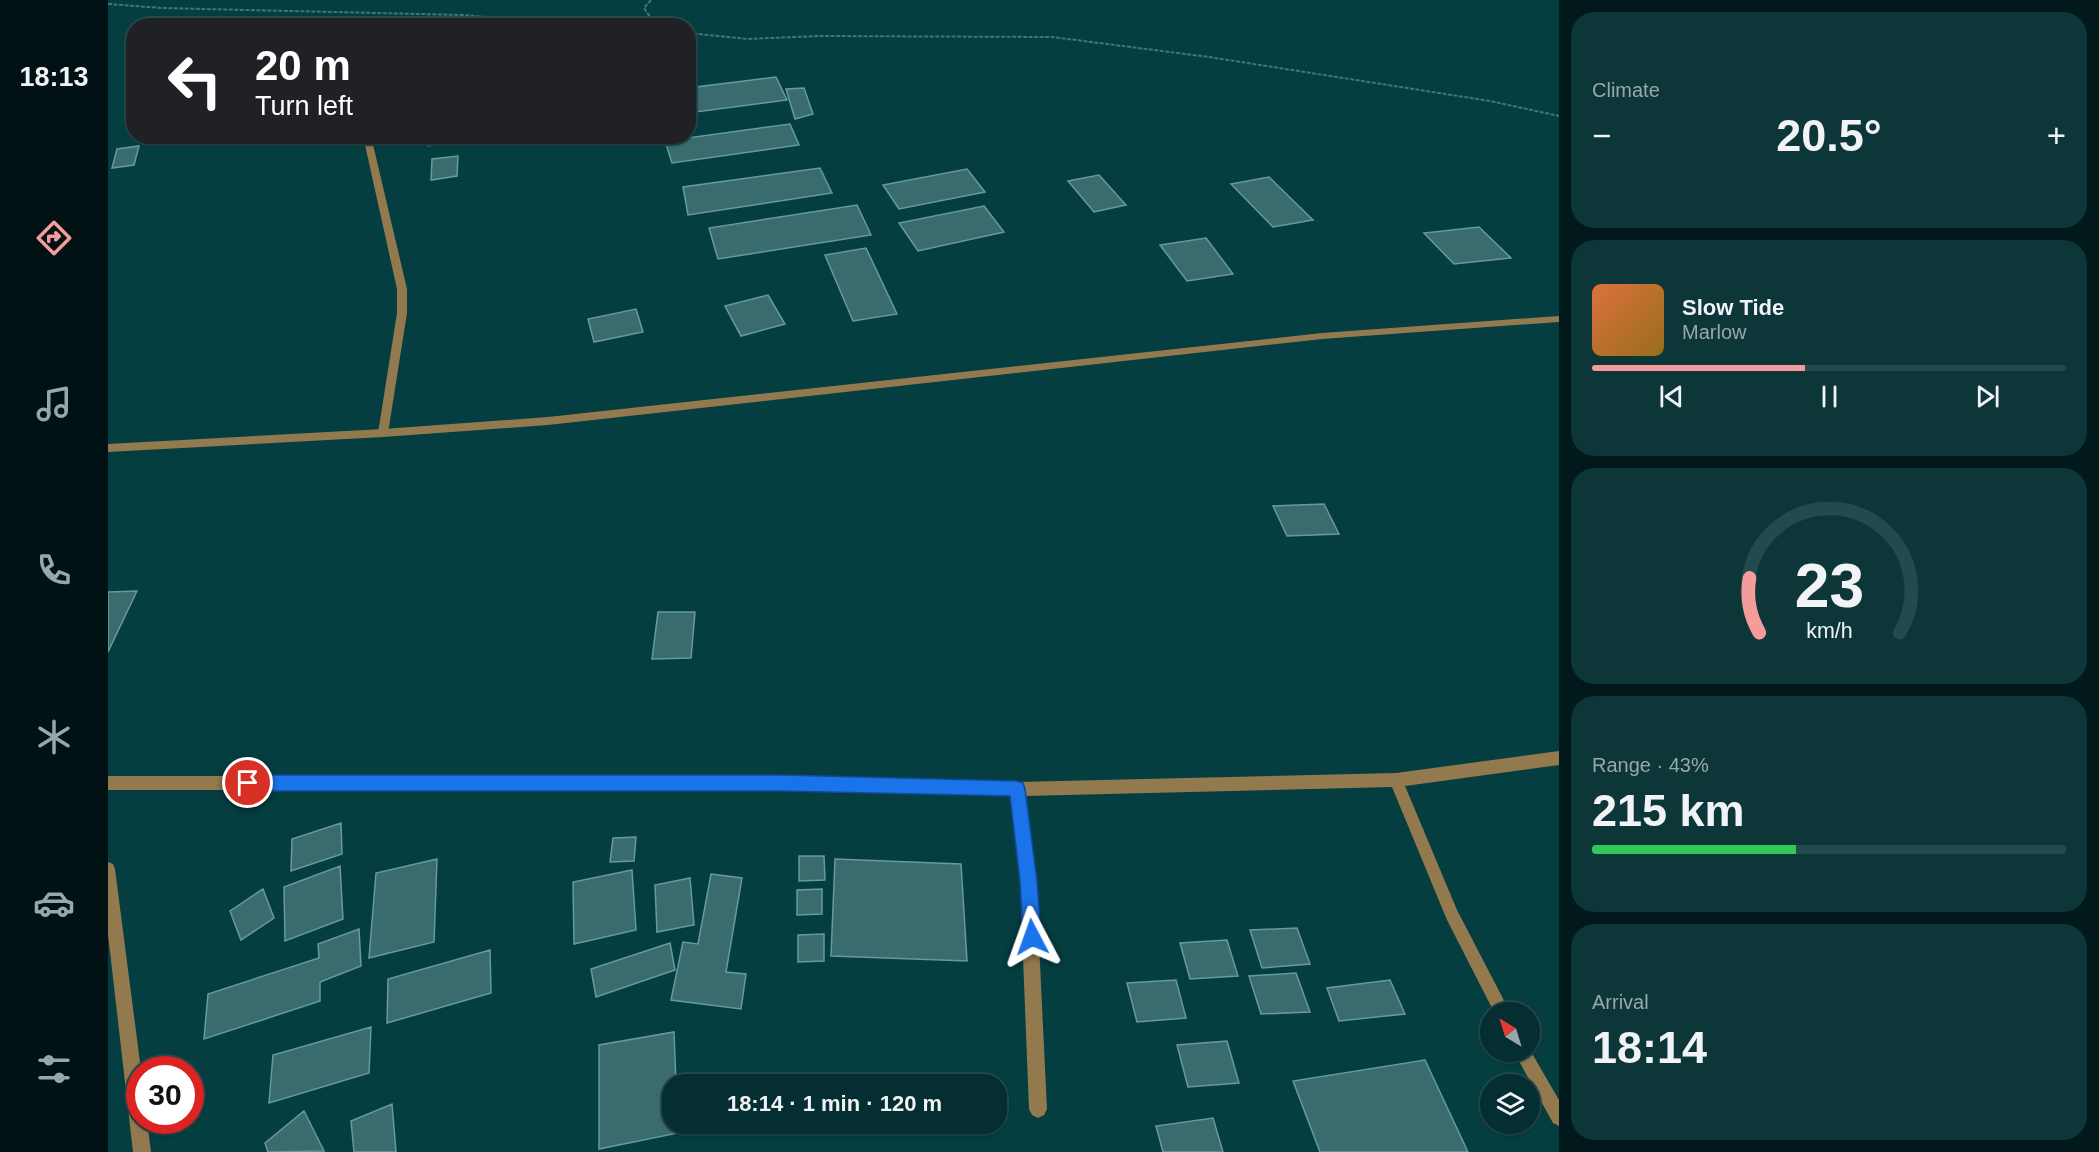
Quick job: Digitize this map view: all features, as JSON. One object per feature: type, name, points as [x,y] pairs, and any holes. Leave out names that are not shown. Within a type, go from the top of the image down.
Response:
[{"type":"street","points":[[368,144],[402,289],[402,312],[383,433]]},
{"type":"street","points":[[108,448],[383,433],[548,421],[1322,336],[1559,319]]},
{"type":"street","points":[[108,783],[782,783],[1017,789],[1396,780],[1559,758]]},
{"type":"street","points":[[1396,780],[1452,915],[1497,1002]]},
{"type":"street","points":[[1017,789],[1029,892],[1038,1109]]},
{"type":"street","points":[[108,869],[142,1152]]},
{"type":"street","points":[[1528,1062],[1559,1117]]},
{"type":"path","points":[[651,0],[644,8],[651,18]]},
{"type":"path","points":[[108,4],[162,8],[462,15],[498,18]]},
{"type":"path","points":[[696,34],[748,39],[818,36],[1052,37],[1209,57],[1490,101],[1559,116]]},
{"type":"building","points":[[776,77],[787,100],[696,112],[696,87]]},
{"type":"building","points":[[804,88],[813,114],[795,119],[786,89]]},
{"type":"building","points":[[790,124],[799,145],[672,163],[666,144],[696,144],[696,137]]},
{"type":"building","points":[[139,146],[134,165],[112,168],[117,149]]},
{"type":"building","points":[[458,156],[457,176],[431,180],[432,159]]},
{"type":"building","points":[[820,168],[832,193],[688,215],[683,187]]},
{"type":"building","points":[[967,169],[985,192],[899,209],[883,185]]},
{"type":"building","points":[[1099,175],[1126,205],[1094,212],[1068,181]]},
{"type":"building","points":[[1269,177],[1313,220],[1273,227],[1231,184]]},
{"type":"building","points":[[857,205],[871,235],[718,259],[709,228]]},
{"type":"building","points":[[984,206],[1004,232],[918,251],[899,223]]},
{"type":"building","points":[[1479,227],[1511,258],[1454,264],[1424,233]]},
{"type":"building","points":[[1206,238],[1233,274],[1187,281],[1160,245]]},
{"type":"building","points":[[866,248],[897,314],[853,321],[825,255]]},
{"type":"building","points":[[768,295],[785,324],[741,336],[725,306]]},
{"type":"building","points":[[636,309],[643,332],[594,342],[588,319]]},
{"type":"building","points":[[1324,504],[1339,534],[1287,536],[1273,506]]},
{"type":"building","points":[[137,591],[108,652],[108,592]]},
{"type":"building","points":[[658,612],[695,612],[691,658],[652,659]]},
{"type":"building","points":[[341,823],[342,854],[291,871],[292,839]]},
{"type":"building","points":[[636,837],[634,861],[610,862],[613,838]]},
{"type":"building","points":[[799,856],[824,856],[825,880],[799,881]]},
{"type":"building","points":[[437,859],[434,942],[369,958],[376,873]]},
{"type":"building","points":[[835,859],[961,864],[967,961],[831,956]]},
{"type":"building","points":[[340,866],[343,919],[285,941],[284,887]]},
{"type":"building","points":[[632,870],[636,930],[574,944],[573,882]]},
{"type":"building","points":[[711,874],[742,878],[726,972],[746,974],[741,1009],[671,1000],[683,942],[698,944]]},
{"type":"building","points":[[690,878],[694,925],[657,932],[655,885]]},
{"type":"building","points":[[263,889],[274,918],[241,940],[230,911]]},
{"type":"building","points":[[822,889],[822,914],[797,915],[797,890]]},
{"type":"building","points":[[1297,928],[1310,964],[1262,968],[1250,930]]},
{"type":"building","points":[[359,929],[361,966],[320,982],[320,1001],[204,1039],[208,994],[319,958],[318,944]]},
{"type":"building","points":[[824,934],[824,961],[798,962],[798,935]]},
{"type":"building","points":[[1227,940],[1238,976],[1190,979],[1180,943]]},
{"type":"building","points":[[670,943],[675,970],[596,997],[591,969]]},
{"type":"building","points":[[490,950],[491,993],[387,1023],[388,979]]},
{"type":"building","points":[[1296,973],[1310,1012],[1261,1014],[1249,976]]},
{"type":"building","points":[[1176,980],[1186,1018],[1137,1022],[1127,983]]},
{"type":"building","points":[[1390,980],[1405,1014],[1339,1021],[1327,988]]},
{"type":"building","points":[[371,1027],[369,1073],[269,1103],[273,1055]]},
{"type":"building","points":[[674,1032],[676,1074],[662,1074],[662,1134],[673,1134],[599,1149],[599,1045]]},
{"type":"building","points":[[1227,1041],[1239,1083],[1188,1087],[1177,1045]]},
{"type":"building","points":[[1425,1060],[1468,1152],[1320,1152],[1293,1081]]},
{"type":"building","points":[[392,1104],[396,1152],[354,1152],[351,1121]]},
{"type":"building","points":[[304,1111],[324,1151],[268,1152],[265,1143]]},
{"type":"building","points":[[1213,1118],[1223,1152],[1163,1152],[1156,1126]]},
{"type":"route","points":[[248,783],[782,783],[1017,789],[1032,937]]}]
